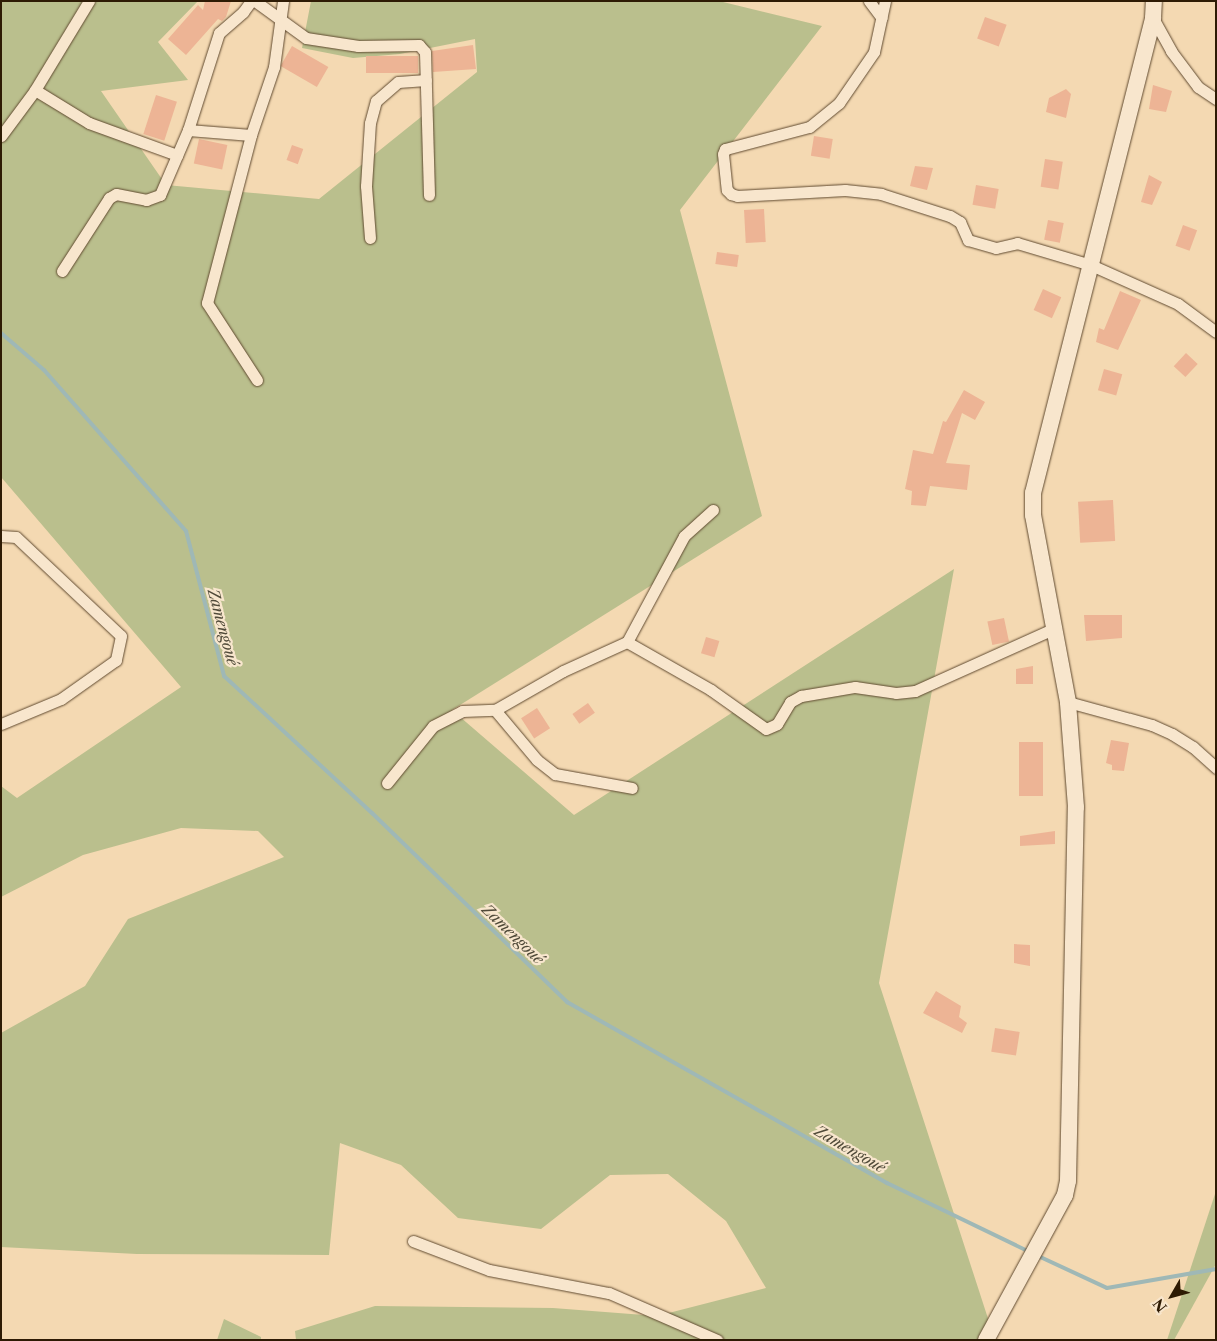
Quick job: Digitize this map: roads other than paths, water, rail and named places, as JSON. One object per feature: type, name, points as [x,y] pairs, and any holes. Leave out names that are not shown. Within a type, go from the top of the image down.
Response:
[{"type":"street","points":[[1,136],[35,90],[89,1]]},
{"type":"street","points":[[62,271],[108,198],[116,194],[153,199],[160,194],[188,130],[219,33],[243,12],[250,1]]},
{"type":"street","points":[[255,1],[280,17],[306,38],[317,41],[358,46],[419,45],[425,52],[429,195]]},
{"type":"street","points":[[257,380],[207,303],[251,135],[278,52],[283,1]]},
{"type":"street","points":[[869,1],[882,18]]},
{"type":"street","points":[[885,1],[874,52],[839,103],[824,117],[795,132],[725,149],[723,154],[727,190],[737,196],[846,190],[881,194],[950,216],[960,222],[968,240],[996,248],[1017,242],[1091,265],[1178,304],[1216,332]]},
{"type":"street","points":[[986,1340],[1065,1195],[1070,1167],[1076,807],[1068,702],[1032,515],[1033,494],[1153,18],[1154,1]]},
{"type":"street","points":[[1153,18],[1171,51],[1198,86],[1216,99]]},
{"type":"street","points":[[370,238],[366,186],[370,123],[376,101],[398,82],[426,80]]},
{"type":"street","points":[[35,90],[89,123],[177,155]]},
{"type":"street","points":[[188,130],[251,135]]},
{"type":"street","points":[[387,784],[433,726],[462,712],[495,710],[563,671],[627,642],[684,536],[713,510]]},
{"type":"street","points":[[1,536],[16,537],[121,636],[116,660],[61,699],[1,724]]},
{"type":"street","points":[[627,642],[712,690],[766,729],[777,724],[790,702],[801,696],[856,687],[896,693],[915,692],[1055,628]]},
{"type":"street","points":[[1068,702],[1172,734],[1193,747],[1216,768]]},
{"type":"street","points":[[495,710],[537,760],[556,774],[632,788]]},
{"type":"street","points":[[413,1241],[489,1270],[609,1293],[717,1340]]},
{"type":"waterway","name":"Zamengoué","points":[[1,333],[44,370],[186,531],[224,676],[372,813],[567,1002],[887,1183],[1030,1252]]},
{"type":"waterway","name":"Zamengoué","points":[[1036,1255],[1107,1288],[1216,1269]]}]
